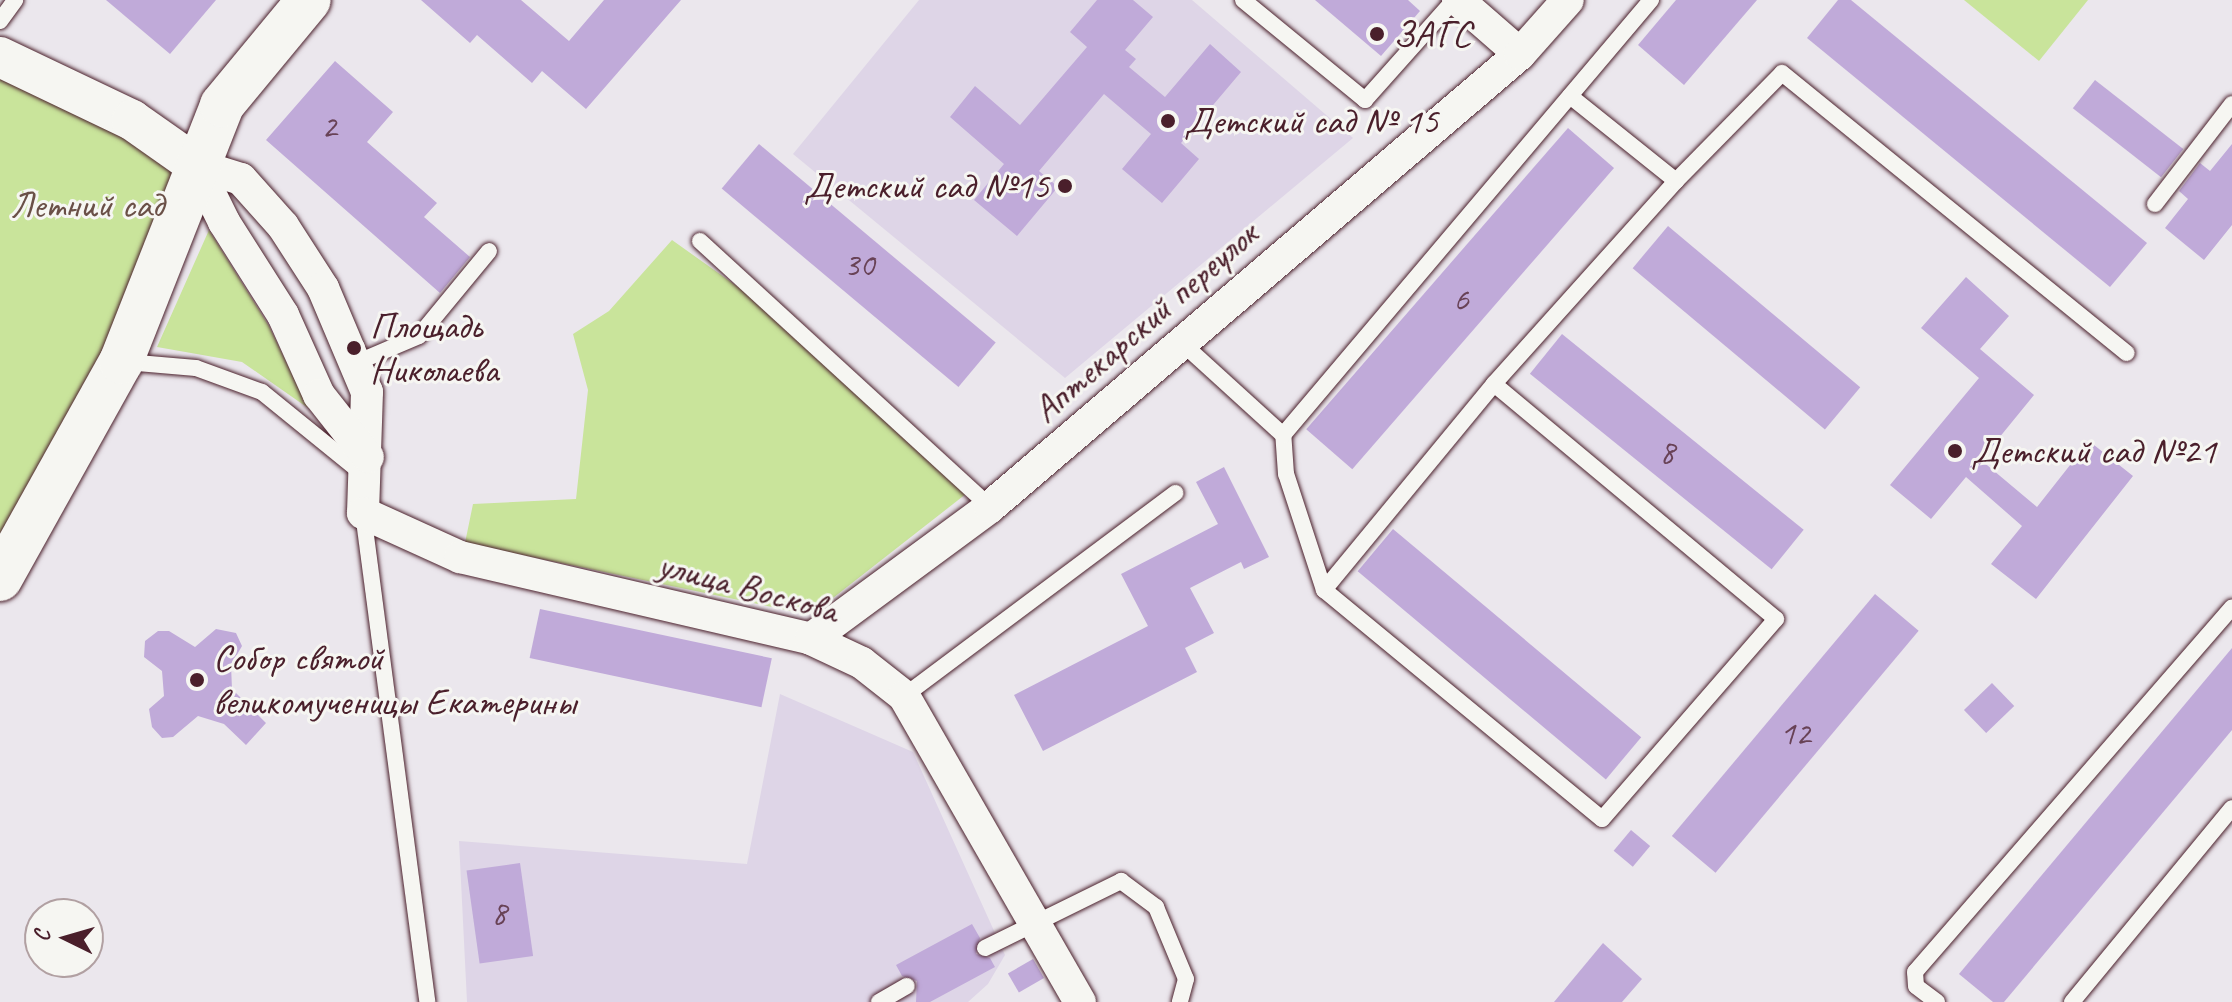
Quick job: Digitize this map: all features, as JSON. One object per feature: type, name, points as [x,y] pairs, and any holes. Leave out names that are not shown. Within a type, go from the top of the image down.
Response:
[{"type":"main road","points":[[0,579],[121,362],[222,105],[231,70],[291,0]]},
{"type":"main road","points":[[222,105],[309,0]]},
{"type":"street","points":[[1456,0],[1520,54]]},
{"type":"street","name":"Аптекарский переулок","points":[[811,639],[990,507],[1520,54],[1568,0]]},
{"type":"street","points":[[0,57],[132,120],[196,165],[241,179],[269,207],[323,288],[358,362],[367,392],[367,467],[363,513]]},
{"type":"street","points":[[196,165],[224,222],[283,315],[319,395],[367,467]]},
{"type":"street","name":"улица Воскова","points":[[363,513],[460,557],[811,639],[862,663],[904,696],[1080,1002]]},
{"type":"lane","points":[[0,21],[15,0]]},
{"type":"lane","points":[[1243,0],[1365,100],[1456,0]]},
{"type":"lane","points":[[1283,435],[1651,0]]},
{"type":"lane","points":[[1324,590],[1494,384],[1676,181],[1782,73],[2126,353]]},
{"type":"lane","points":[[1570,96],[1676,181]]},
{"type":"lane","points":[[2155,204],[2232,104]]},
{"type":"lane","points":[[700,241],[990,507]]},
{"type":"lane","points":[[358,362],[419,336],[489,251]]},
{"type":"lane","points":[[1182,343],[1283,435],[1286,474],[1324,590],[1602,819],[1776,619],[1494,384]]},
{"type":"lane","points":[[121,362],[196,368],[262,392],[367,467]]},
{"type":"lane","points":[[904,696],[1175,493]]},
{"type":"lane","points":[[363,513],[427,1002]]},
{"type":"lane","points":[[1937,1002],[1916,986],[1915,972],[2232,607]]},
{"type":"lane","points":[[2072,1002],[2232,808]]},
{"type":"lane","points":[[985,948],[1034,921],[1121,881],[1156,907],[1186,979],[1180,1002]]},
{"type":"lane","points":[[879,1002],[907,986]]},
{"type":"shaded area","name":"Детский сад №15","points":[[919,0],[1192,0],[1353,138],[1065,378],[793,154]]},
{"type":"shaded area","points":[[780,694],[913,752],[1005,955],[988,984],[968,1002],[467,1002],[459,841],[747,864]]},
{"type":"green space","points":[[1964,0],[2088,0],[2039,61]]},
{"type":"green space","name":"Летний сад","points":[[0,59],[196,165],[108,387],[0,538]]},
{"type":"green space","points":[[209,230],[269,326],[308,408],[242,362],[157,347]]},
{"type":"green space","points":[[672,240],[790,324],[971,490],[824,605],[796,612],[465,543],[473,504],[576,499],[588,390],[573,334],[609,311]]},
{"type":"building","points":[[106,0],[216,0],[170,54]]},
{"type":"building","points":[[421,0],[521,0],[569,41],[604,0],[681,0],[586,109],[542,71],[532,83],[477,35],[470,43]]},
{"type":"building","name":"Детский сад № 15","points":[[1097,0],[1133,0],[1153,17],[1125,50],[1136,59],[1129,67],[1165,97],[1210,44],[1241,72],[1181,143],[1199,159],[1162,203],[1122,169],[1151,134],[1104,94],[1039,171],[1058,187],[1017,236],[974,200],[1004,164],[950,117],[975,86],[1020,125],[1087,47],[1070,32]]},
{"type":"building","name":"ЗАГС","points":[[1315,0],[1408,0],[1420,11],[1381,56]]},
{"type":"building","points":[[1676,0],[1757,0],[1684,85],[1638,45]]},
{"type":"building","points":[[1838,0],[1851,0],[2147,243],[2110,287],[1807,38]]},
{"type":"building","points":[[335,61],[393,112],[367,142],[437,203],[424,217],[470,257],[440,293],[266,140]]},
{"type":"building","points":[[2095,80],[2183,149],[2161,177],[2073,108]]},
{"type":"building","points":[[1568,128],[1614,168],[1352,469],[1306,429]]},
{"type":"building","points":[[759,144],[996,343],[958,387],[722,188]]},
{"type":"building","points":[[2232,144],[2232,225],[2204,260],[2165,228],[2188,199],[2179,191],[2200,163],[2210,171]]},
{"type":"building","points":[[1668,226],[1860,387],[1825,429],[1633,268]]},
{"type":"building","points":[[1966,277],[2009,316],[1980,349],[2034,395],[1981,460],[2037,507],[2089,441],[2133,476],[2036,599],[1991,564],[2022,526],[1966,477],[1931,519],[1890,485],[1979,378],[1921,328]]},
{"type":"building","points":[[1562,334],[1804,530],[1772,569],[1530,374]]},
{"type":"building","points":[[1224,467],[1269,557],[1244,569],[1241,562],[1190,588],[1214,633],[1185,648],[1197,672],[1043,751],[1014,695],[1148,626],[1121,574],[1218,524],[1196,482]]},
{"type":"building","points":[[1393,529],[1641,737],[1606,779],[1358,571]]},
{"type":"building","points":[[1875,594],[1919,631],[1716,873],[1672,836]]},
{"type":"building","points":[[540,609],[772,658],[761,707],[530,658]]},
{"type":"building","name":"Собор святой великомученицы Екатерины","points":[[216,629],[236,633],[242,646],[231,665],[232,689],[266,723],[246,745],[224,724],[198,716],[173,737],[162,738],[152,727],[149,709],[164,696],[162,671],[144,657],[145,641],[158,631],[169,631],[195,647]]},
{"type":"building","points":[[2232,648],[2232,730],[2004,1002],[1993,1002],[1959,974]]},
{"type":"building","points":[[1992,683],[2014,706],[1986,733],[1964,710]]},
{"type":"building","points":[[1631,830],[1650,846],[1633,867],[1614,851]]},
{"type":"building","points":[[520,863],[533,956],[480,964],[467,871]]},
{"type":"building","points":[[972,924],[980,938],[976,954],[990,958],[995,967],[930,1002],[916,1002],[917,981],[902,976],[896,965]]},
{"type":"building","points":[[1603,943],[1642,979],[1622,1002],[1554,1002]]},
{"type":"building","points":[[1033,959],[1044,978],[1019,993],[1008,974]]},
{"type":"place","name":"ЗАГС","points":[[1377,34]]},
{"type":"place","name":"Детский сад № 15","points":[[1168,121]]},
{"type":"place","name":"Детский сад №15","points":[[1065,186]]},
{"type":"place","name":"Площадь Николаева","points":[[354,348]]},
{"type":"place","name":"Детский сад №21","points":[[1955,451]]},
{"type":"place","name":"Собор святой великомученицы Екатерины","points":[[197,680]]}]
